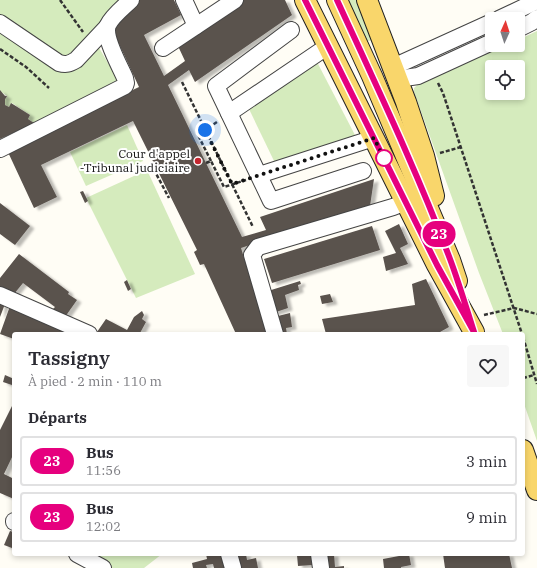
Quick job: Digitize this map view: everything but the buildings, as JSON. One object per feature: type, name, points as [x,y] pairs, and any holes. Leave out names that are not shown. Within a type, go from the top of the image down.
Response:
[{"type":"main road","points":[[305,0],[437,265],[473,328]]},
{"type":"main road","points":[[337,0],[372,76],[450,260],[473,328]]},
{"type":"main road","points":[[367,0],[395,73],[424,156],[450,260]]},
{"type":"main road","points":[[330,49],[372,76]]},
{"type":"main road","points":[[352,94],[372,76],[395,73]]},
{"type":"main road","points":[[406,202],[418,194],[419,186]]},
{"type":"main road","points":[[525,456],[537,490]]},
{"type":"street","points":[[0,23],[59,63],[65,65],[69,64],[84,53],[94,40],[108,27],[112,19],[131,0]]},
{"type":"street","points":[[184,0],[196,26]]},
{"type":"street","points":[[163,48],[235,0]]},
{"type":"street","points":[[514,12],[537,1]]},
{"type":"street","points":[[518,10],[527,24]]},
{"type":"street","points":[[395,73],[485,26]]},
{"type":"street","points":[[0,149],[125,86],[126,78],[109,42],[108,27]]},
{"type":"street","points":[[291,30],[216,86],[271,201],[363,171]]},
{"type":"street","points":[[395,73],[418,76],[485,45]]},
{"type":"street","points":[[229,113],[330,49]]},
{"type":"street","points":[[259,176],[374,138]]},
{"type":"street","points":[[274,332],[252,255],[258,247],[406,202]]},
{"type":"street","points":[[0,295],[84,332]]},
{"type":"street","points":[[81,556],[103,568]]},
{"type":"street","points":[[230,556],[233,568]]},
{"type":"street","points":[[319,556],[321,568]]},
{"type":"path","points":[[60,0],[84,34]]},
{"type":"path","points":[[0,49],[26,67],[49,88]]},
{"type":"path","points":[[436,81],[443,93],[522,332]]},
{"type":"path","points":[[182,82],[252,227]]},
{"type":"path","points":[[229,113],[198,135],[224,187],[259,176]]},
{"type":"path","points":[[206,163],[211,161]]},
{"type":"path","points":[[151,164],[169,198]]},
{"type":"path","points":[[473,328],[514,308],[537,314]]},
{"type":"path","points":[[525,342],[537,384]]},
{"type":"path","points":[[525,377],[534,375]]},
{"type":"green space","points":[[0,0],[121,0],[91,34],[119,82],[34,123],[28,119],[30,115],[12,103],[9,107],[5,105],[5,98],[7,96],[0,91]]},
{"type":"green space","points":[[347,0],[361,0],[375,40],[367,41]]},
{"type":"green space","points":[[537,31],[537,441],[525,407],[525,332],[502,332],[479,273],[414,92],[414,88],[417,85],[490,52],[525,52],[525,37]]},
{"type":"green space","points":[[317,62],[356,137],[275,163],[249,109]]},
{"type":"green space","points":[[127,125],[143,161],[86,186],[70,152]]},
{"type":"green space","points":[[147,170],[195,274],[136,298],[86,198]]},
{"type":"green space","points":[[88,556],[159,556],[144,568],[107,568]]},
{"type":"bus line","name":"23","points":[[305,0],[420,228],[437,265],[474,332],[450,260],[372,76],[337,0]]},
{"type":"place","name":"Cour d'appel -Tribunal judiciaire","points":[[198,161]]},
{"type":"route","points":[[205,130],[232,184],[374,138],[387,164],[384,158]]}]
